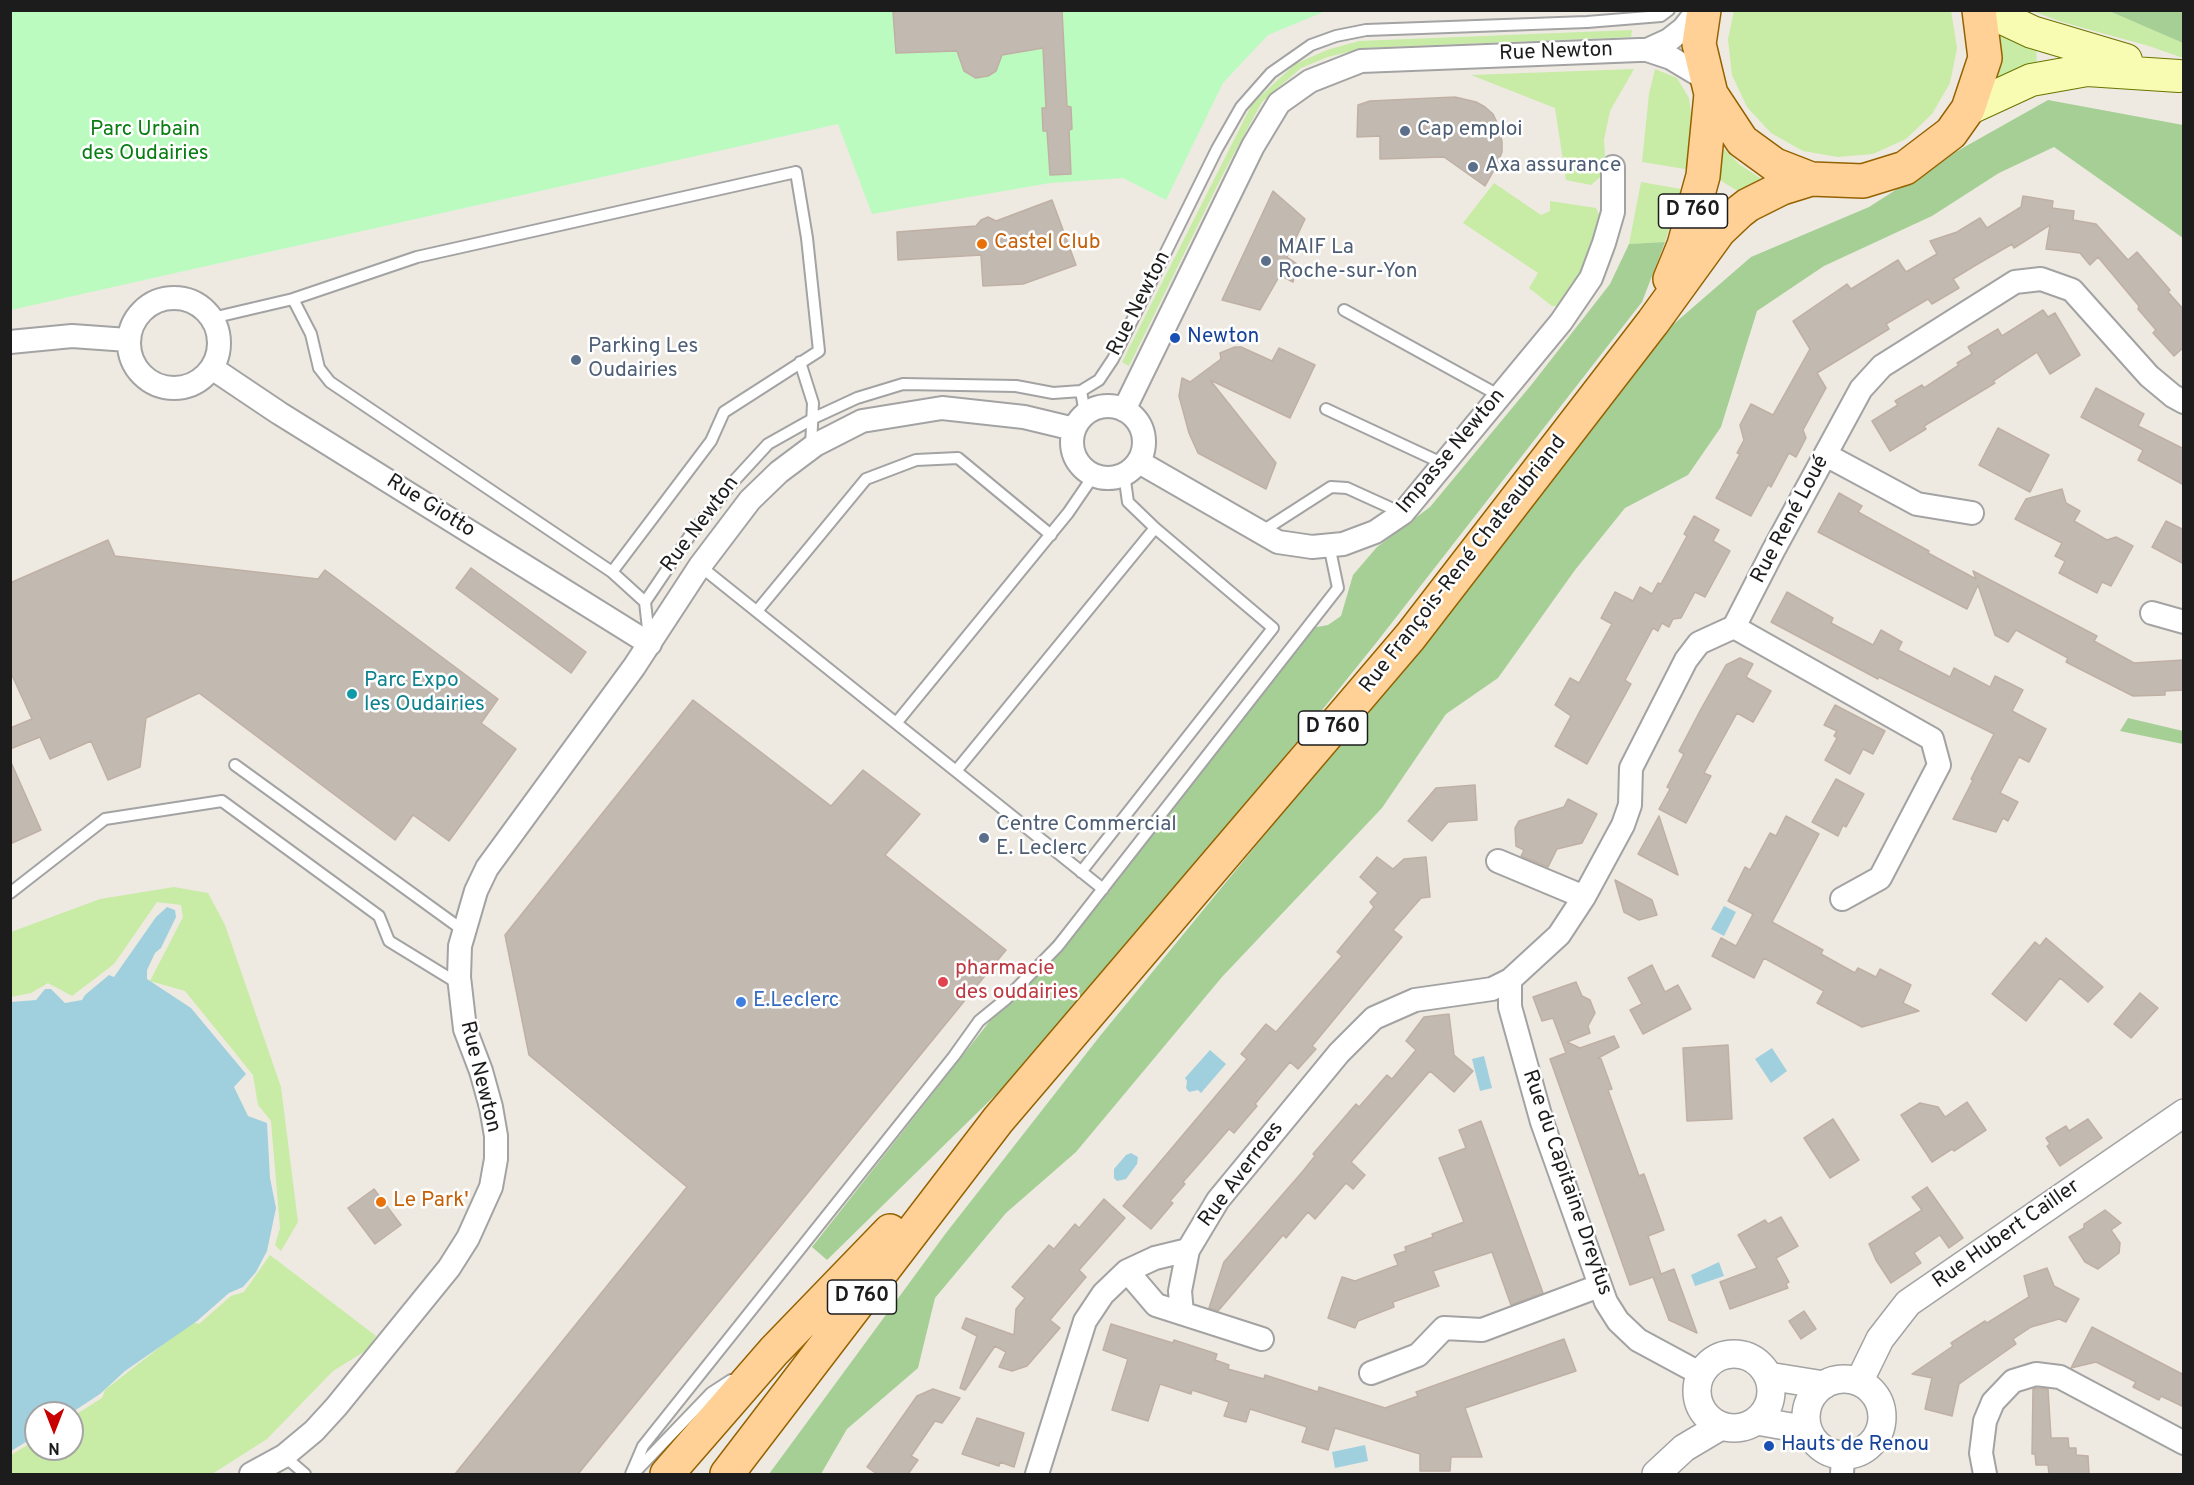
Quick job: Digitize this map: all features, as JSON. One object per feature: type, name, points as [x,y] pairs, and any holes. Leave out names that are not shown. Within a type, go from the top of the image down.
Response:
[{"type":"main road","points":[[1704,10],[1699,44],[1708,87],[1742,141],[1775,165],[1811,179],[1863,181],[1905,168],[1951,133],[1968,109],[1985,58],[1979,10]]},
{"type":"main road","points":[[1993,10],[1998,16],[2032,32],[2181,77]]},
{"type":"main road","points":[[1968,109],[2031,80],[2087,70],[2181,77]]},
{"type":"main road","name":"Rue François-René Chateaubriand","points":[[1653,322],[1684,245],[1703,176],[1708,87]]},
{"type":"main road","name":"Rue François-René Chateaubriand","points":[[727,1474],[998,1120],[1410,638],[1653,322],[1719,231],[1738,212],[1782,188],[1811,179]]},
{"type":"main road","points":[[667,1474],[774,1351],[998,1120]]},
{"type":"street","name":"Rue Newton","points":[[1647,50],[1669,40],[1683,29],[1698,10]]},
{"type":"street","name":"Rue Newton","points":[[1124,410],[1253,146],[1280,103],[1310,81],[1361,61],[1647,50],[1671,58],[1708,87]]},
{"type":"street","name":"Impasse Newton","points":[[1131,468],[1278,542],[1312,547],[1343,544],[1375,532],[1403,513],[1561,322],[1591,278],[1613,212],[1613,167]]},
{"type":"street","name":"Rue René Loué","points":[[1734,627],[1773,550],[1861,389],[1882,366],[2014,282],[2041,279],[2072,290],[2149,376],[2184,402]]},
{"type":"street","points":[[177,298],[196,303],[212,318],[218,334],[218,352],[212,368],[203,378],[188,386],[168,388],[150,382],[137,370],[130,358],[128,340],[132,325],[141,311],[154,302],[177,298]]},
{"type":"street","points":[[10,342],[72,336],[128,340]]},
{"type":"street","name":"Rue Giotto","points":[[212,368],[279,413],[650,644]]},
{"type":"street","points":[[1104,406],[1114,406],[1124,410],[1137,422],[1144,438],[1144,450],[1131,468],[1104,478],[1094,475],[1078,461],[1073,451],[1072,440],[1080,422],[1104,406]]},
{"type":"street","name":"Rue Newton","points":[[251,1474],[284,1456],[314,1431],[449,1268],[468,1238],[491,1187],[496,1159],[493,1117],[481,1071],[465,1029],[459,984],[460,946],[476,891],[487,868],[650,644],[700,566],[750,500],[779,472],[811,447],[862,421],[942,408],[1080,422]]},
{"type":"street","points":[[1826,455],[1917,504],[1972,513]]},
{"type":"street","points":[[2152,613],[2184,622]]},
{"type":"street","points":[[1510,980],[1559,935],[1584,897],[1623,825],[1630,805],[1630,768],[1686,660],[1699,643],[1734,627],[1932,739],[1939,765],[1880,878],[1842,899]]},
{"type":"street","points":[[1498,861],[1584,897]]},
{"type":"street","name":"Rue Averroes","points":[[1037,1474],[1084,1321],[1103,1294],[1127,1272],[1155,1258],[1188,1250],[1218,1200],[1339,1053],[1374,1018],[1415,1000],[1492,989],[1510,980]]},
{"type":"street","name":"Rue du Capitaine Dreyfus","points":[[1510,980],[1510,1007],[1542,1122],[1599,1286],[1617,1321],[1638,1340],[1701,1374]]},
{"type":"street","name":"Rue Hubert Cailler","points":[[1859,1382],[1880,1339],[1908,1303],[2184,1113]]},
{"type":"street","points":[[1182,1313],[1180,1291],[1188,1250]]},
{"type":"street","points":[[1127,1272],[1156,1305],[1262,1339]]},
{"type":"street","points":[[1371,1373],[1418,1355],[1444,1328],[1482,1330],[1599,1286]]},
{"type":"street","points":[[1684,1448],[1700,1406],[1697,1384],[1708,1365],[1729,1354],[1741,1354],[1752,1358],[1762,1366],[1768,1376],[1772,1388],[1771,1400],[1766,1412],[1746,1427],[1733,1429],[1720,1426],[1712,1421],[1700,1406]]},
{"type":"street","points":[[1985,1474],[1981,1453],[1985,1421],[1993,1402],[2013,1381],[2036,1374],[2060,1377],[2184,1443]]},
{"type":"street","points":[[1768,1376],[1824,1385]]},
{"type":"street","points":[[1847,1379],[1859,1382],[1869,1388],[1877,1398],[1882,1409],[1882,1421],[1873,1442],[1842,1465],[1821,1448],[1808,1430],[1806,1417],[1808,1404],[1824,1385],[1836,1380],[1847,1379]]},
{"type":"street","points":[[1757,1421],[1808,1430]]},
{"type":"street","points":[[1656,1474],[1684,1448],[1720,1426]]},
{"type":"lane","name":"Rue Newton","points":[[645,602],[691,534],[734,481],[768,444],[812,419],[857,398],[903,384],[1016,386],[1053,393],[1081,391],[1099,380],[1113,359],[1217,149],[1241,107],[1271,73],[1311,45],[1336,36],[1366,30],[1587,22],[1661,16],[1669,10]]},
{"type":"lane","points":[[212,318],[294,298],[417,257],[796,172],[811,270],[819,351],[724,412],[711,441],[612,572]]},
{"type":"lane","points":[[294,298],[311,334],[319,368],[330,382],[612,572],[645,602],[650,644]]},
{"type":"lane","points":[[1344,310],[1500,396]]},
{"type":"lane","points":[[800,362],[813,403],[811,447]]},
{"type":"lane","points":[[1080,422],[1081,391]]},
{"type":"lane","points":[[1326,409],[1444,464]]},
{"type":"lane","points":[[757,611],[866,479],[916,460],[958,458],[1051,535]]},
{"type":"lane","points":[[1081,872],[1273,628],[1155,528],[1128,502],[1131,468]]},
{"type":"lane","points":[[897,722],[1051,535],[1094,475]]},
{"type":"lane","points":[[1261,532],[1331,487],[1347,488],[1403,513]]},
{"type":"lane","points":[[956,771],[1155,528]]},
{"type":"lane","points":[[632,1474],[644,1446],[979,1022],[1006,999],[1058,946],[1338,588],[1329,545]]},
{"type":"lane","points":[[700,566],[1103,889]]},
{"type":"lane","points":[[235,765],[464,931]]},
{"type":"lane","points":[[10,893],[105,819],[222,801],[379,916],[389,941],[459,984]]},
{"type":"lane","points":[[632,1474],[711,1393],[774,1351]]},
{"type":"lane","points":[[284,1456],[305,1474]]},
{"type":"green space","points":[[1951,10],[1957,48],[1950,83],[1932,114],[1906,139],[1873,154],[1838,157],[1803,151],[1771,133],[1747,107],[1732,75],[1728,39],[1734,11]]},
{"type":"green space","name":"Parc Urbain des Oudairies","points":[[10,11],[1326,11],[1268,35],[1223,83],[1166,200],[1123,178],[1050,183],[872,214],[838,124],[11,310]]},
{"type":"green space","points":[[2032,11],[2109,11],[2183,43],[2183,58],[2149,46],[2062,22]]},
{"type":"green space","points":[[2109,11],[2183,11],[2183,43]]},
{"type":"green space","points":[[2000,28],[2036,43],[2037,71],[1995,85],[2000,63]]},
{"type":"green space","points":[[1632,30],[1631,37],[1364,48],[1328,57],[1301,68],[1262,102],[1223,174],[1129,366],[1122,362],[1252,104],[1295,64],[1327,50],[1359,41]]},
{"type":"green space","points":[[1634,69],[1610,111],[1604,140],[1606,172],[1591,185],[1566,180],[1555,108],[1471,75]]},
{"type":"green space","points":[[1655,69],[1677,78],[1689,98],[1693,130],[1691,170],[1642,162],[1649,94]]},
{"type":"green space","points":[[2048,100],[2183,125],[2183,238],[2054,147],[1999,173],[1932,216],[1824,266],[1757,311],[1721,427],[1688,475],[1625,508],[1575,570],[1498,678],[1446,714],[1382,808],[1222,977],[1076,1152],[1006,1213],[935,1298],[918,1368],[847,1429],[821,1474],[769,1474],[946,1233],[1100,1036],[1399,671],[1646,348],[1751,257],[1869,207],[1952,154]]},
{"type":"green space","points":[[1719,144],[1739,164],[1766,182],[1744,195],[1715,177]]},
{"type":"green space","points":[[1641,182],[1681,189],[1665,242],[1629,244]]},
{"type":"green space","points":[[1494,183],[1541,215],[1550,211],[1550,201],[1596,208],[1601,219],[1584,274],[1561,306],[1552,306],[1529,288],[1538,273],[1463,223]]},
{"type":"green space","points":[[1665,242],[1642,302],[1376,643],[1184,882],[1027,1064],[827,1260],[812,1247],[1052,942],[1223,739],[1258,681],[1300,630],[1328,625],[1341,616],[1353,575],[1377,547],[1430,507],[1532,384],[1610,284],[1629,244]]},
{"type":"green space","points":[[2128,718],[2183,731],[2183,744],[2120,731]]},
{"type":"green space","points":[[174,887],[208,893],[225,925],[281,1087],[298,1222],[281,1251],[275,1245],[280,1228],[271,1121],[258,1105],[253,1075],[185,991],[150,981],[183,917],[181,905],[157,902],[114,964],[72,996],[48,983],[31,993],[11,997],[11,932],[100,899]]},
{"type":"green space","points":[[270,1255],[376,1336],[367,1350],[333,1371],[267,1439],[212,1474],[11,1474],[11,1455],[24,1447],[24,1461],[84,1461],[84,1409],[102,1398],[105,1390],[192,1322],[199,1324],[231,1296],[244,1292]]},
{"type":"water","points":[[1724,906],[1736,912],[1724,936],[1711,929]]},
{"type":"water","points":[[167,907],[175,910],[176,917],[147,970],[147,979],[191,1008],[246,1074],[234,1087],[248,1116],[267,1123],[270,1178],[276,1208],[267,1251],[256,1272],[243,1287],[229,1293],[197,1321],[125,1371],[100,1394],[84,1404],[84,1401],[24,1401],[24,1443],[11,1451],[11,1002],[36,1000],[45,989],[51,989],[65,1003],[82,1000],[109,975],[114,977],[156,917]]},
{"type":"water","points":[[1772,1048],[1787,1071],[1771,1083],[1755,1059]]},
{"type":"water","points":[[1210,1050],[1226,1064],[1201,1093],[1198,1090],[1189,1092],[1185,1078]]},
{"type":"water","points":[[1484,1056],[1492,1088],[1480,1091],[1472,1059]]},
{"type":"water","points":[[1131,1153],[1138,1157],[1137,1164],[1126,1179],[1117,1181],[1114,1178],[1114,1169],[1126,1155]]},
{"type":"water","points":[[1719,1262],[1724,1276],[1695,1286],[1691,1275]]},
{"type":"water","points":[[1365,1445],[1368,1461],[1335,1468],[1332,1452]]},
{"type":"building","points":[[1062,10],[1067,106],[1071,107],[1072,129],[1069,130],[1071,174],[1050,175],[1047,131],[1043,131],[1042,108],[1046,108],[1043,48],[1002,55],[996,71],[988,76],[976,78],[964,71],[957,51],[896,53],[893,12]]},
{"type":"building","points":[[1455,97],[1476,102],[1485,107],[1493,114],[1499,127],[1502,152],[1485,186],[1444,157],[1380,159],[1380,136],[1357,137],[1358,105],[1370,101]]},
{"type":"building","name":"MAIF La Roche-sur-Yon","points":[[1273,191],[1305,219],[1287,257],[1297,264],[1293,282],[1280,275],[1260,310],[1222,300]]},
{"type":"building","points":[[2023,196],[2053,201],[2052,208],[2074,211],[2073,220],[2096,224],[2128,260],[2137,252],[2184,310],[2184,347],[2174,356],[2153,333],[2156,330],[2138,309],[2139,306],[2098,257],[2090,265],[2080,253],[2046,249],[2050,225],[2014,248],[2012,244],[1953,279],[1959,288],[1932,304],[1928,299],[1886,324],[1889,329],[1817,373],[1826,388],[1803,430],[1806,438],[1796,457],[1789,453],[1771,487],[1768,485],[1751,516],[1716,498],[1740,454],[1737,453],[1744,440],[1740,425],[1751,404],[1773,415],[1810,349],[1793,321],[1847,284],[1851,289],[1898,260],[1906,272],[1937,254],[1930,241],[1957,232],[1980,218],[1987,228],[2021,207]]},
{"type":"building","name":"Castel Club","points":[[1052,200],[1076,265],[1023,284],[983,286],[981,255],[898,260],[897,232],[976,226],[988,217],[996,221]]},
{"type":"building","points":[[2043,310],[2048,317],[2055,313],[2080,355],[2050,374],[2037,352],[1993,381],[1995,383],[1924,426],[1926,429],[1890,451],[1872,421],[1898,405],[1895,401],[1922,385],[1924,388],[1959,365],[1957,363],[1972,354],[1968,347],[1998,329],[2002,336]]},
{"type":"building","points":[[1241,347],[1272,361],[1279,348],[1315,365],[1290,418],[1210,380],[1276,463],[1266,489],[1198,453],[1189,433],[1179,396],[1182,378],[1190,382],[1221,359],[1220,353]]},
{"type":"building","points":[[2096,388],[2144,414],[2138,426],[2184,449],[2184,485],[2138,460],[2143,450],[2081,417]]},
{"type":"building","points":[[1998,428],[2049,455],[2030,492],[1979,465]]},
{"type":"building","points":[[2062,489],[2066,503],[2080,511],[2074,521],[2107,540],[2116,537],[2133,546],[2111,586],[2102,582],[2097,593],[2059,573],[2065,561],[2055,556],[2062,543],[2015,519],[2026,499]]},
{"type":"building","points":[[1839,493],[1862,506],[1858,512],[1929,551],[1928,553],[1976,579],[1973,571],[2097,636],[2094,641],[2134,663],[2184,660],[2184,690],[2165,691],[2165,695],[2133,696],[2066,662],[2068,658],[2016,630],[2008,642],[1995,635],[1978,585],[1967,609],[1818,532]]},
{"type":"building","points":[[1694,516],[1719,530],[1713,541],[1730,551],[1705,597],[1695,592],[1681,618],[1673,619],[1669,627],[1662,623],[1658,631],[1653,628],[1625,680],[1631,684],[1587,764],[1555,746],[1571,716],[1555,705],[1570,678],[1579,683],[1612,624],[1601,618],[1615,592],[1633,601],[1640,587],[1652,594],[1658,583],[1661,584],[1687,536],[1684,534]]},
{"type":"building","points":[[2166,521],[2184,530],[2184,564],[2152,547]]},
{"type":"building","name":"Parc Expo les Oudairies","points":[[108,540],[115,556],[318,579],[325,570],[498,699],[481,723],[516,749],[449,841],[413,815],[395,840],[199,693],[146,718],[140,767],[108,780],[91,741],[50,759],[40,737],[10,749],[10,728],[32,719],[10,671],[10,583]]},
{"type":"building","points":[[471,568],[586,652],[571,673],[456,588]]},
{"type":"building","points":[[1787,592],[1833,618],[1831,623],[1873,645],[1881,630],[1902,642],[1898,650],[1950,677],[1954,668],[1990,687],[1995,676],[2023,690],[2012,711],[2046,729],[2029,762],[2019,757],[2000,793],[2018,802],[2008,821],[2003,818],[1996,832],[1953,819],[1994,734],[1879,677],[1878,679],[1771,622]]},
{"type":"building","points":[[1740,658],[1753,664],[1746,677],[1771,691],[1753,722],[1737,713],[1704,773],[1711,776],[1686,823],[1659,809],[1670,789],[1667,787],[1684,754],[1679,751],[1701,709],[1726,665]]},
{"type":"building","name":"E.Leclerc","points":[[693,700],[831,806],[863,770],[920,814],[885,855],[1006,950],[578,1474],[455,1474],[687,1187],[529,1055],[505,935]]},
{"type":"building","points":[[1835,705],[1885,731],[1873,754],[1863,749],[1850,774],[1825,760],[1837,738],[1834,736],[1837,731],[1824,725]]},
{"type":"building","points":[[10,760],[41,830],[10,844]]},
{"type":"building","points":[[1836,779],[1864,794],[1846,827],[1843,825],[1838,836],[1812,822]]},
{"type":"building","points":[[1475,785],[1477,820],[1448,822],[1432,841],[1408,821],[1436,788]]},
{"type":"building","points":[[1568,799],[1597,814],[1582,843],[1557,849],[1548,867],[1521,856],[1524,850],[1516,846],[1515,828],[1519,821],[1564,807]]},
{"type":"building","points":[[1659,816],[1678,875],[1638,854]]},
{"type":"building","points":[[1786,816],[1819,834],[1772,922],[1823,950],[1821,954],[1855,973],[1858,968],[1876,977],[1880,969],[1911,985],[1903,1003],[1919,1011],[1862,1027],[1817,1003],[1824,991],[1764,958],[1754,978],[1712,956],[1721,938],[1736,946],[1753,914],[1728,901],[1745,867],[1750,870],[1770,833],[1776,836]]},
{"type":"building","points":[[1377,857],[1393,869],[1404,859],[1426,857],[1430,897],[1421,898],[1393,930],[1402,937],[1312,1046],[1316,1049],[1298,1069],[1290,1062],[1234,1133],[1229,1129],[1183,1182],[1185,1184],[1170,1201],[1173,1203],[1151,1229],[1123,1206],[1247,1059],[1241,1054],[1266,1024],[1276,1032],[1342,956],[1337,952],[1374,907],[1370,902],[1378,893],[1360,877]]},
{"type":"building","points":[[1615,880],[1652,900],[1657,915],[1639,920],[1624,912]]},
{"type":"building","points":[[2046,938],[2103,987],[2088,1002],[2060,978],[2026,1021],[1992,994],[2035,942],[2040,946]]},
{"type":"building","points":[[1652,965],[1665,992],[1678,985],[1691,1009],[1643,1034],[1630,1010],[1642,1004],[1628,978]]},
{"type":"building","points":[[1576,982],[1582,996],[1590,1000],[1595,1013],[1588,1026],[1590,1033],[1567,1042],[1580,1048],[1614,1036],[1619,1047],[1598,1058],[1601,1059],[1612,1089],[1608,1090],[1639,1176],[1644,1174],[1664,1230],[1648,1236],[1661,1274],[1674,1269],[1697,1333],[1669,1320],[1653,1277],[1630,1285],[1550,1059],[1566,1053],[1553,1018],[1542,1021],[1533,997]]},
{"type":"building","points":[[2140,993],[2158,1008],[2131,1038],[2114,1024]]},
{"type":"building","points":[[1449,1014],[1454,1055],[1473,1071],[1454,1092],[1430,1071],[1351,1162],[1365,1175],[1353,1189],[1346,1183],[1315,1219],[1308,1212],[1286,1238],[1283,1235],[1218,1311],[1209,1308],[1224,1262],[1303,1171],[1315,1156],[1313,1154],[1356,1104],[1359,1107],[1387,1075],[1392,1079],[1416,1050],[1406,1041],[1424,1017]]},
{"type":"building","points":[[1728,1045],[1732,1119],[1687,1121],[1683,1048]]},
{"type":"building","points":[[1967,1102],[1986,1130],[1932,1162],[1901,1115],[1920,1103],[1938,1107],[1945,1117]]},
{"type":"building","points":[[1833,1119],[1859,1160],[1830,1178],[1804,1138]]},
{"type":"building","points":[[2088,1119],[2102,1138],[2060,1166],[2047,1146],[2050,1144],[2046,1138],[2066,1126],[2069,1131]]},
{"type":"building","points":[[1481,1121],[1543,1293],[1511,1305],[1492,1252],[1433,1271],[1439,1286],[1393,1302],[1394,1307],[1358,1321],[1355,1328],[1328,1318],[1342,1277],[1355,1281],[1398,1265],[1394,1255],[1406,1251],[1405,1247],[1464,1222],[1439,1158],[1466,1148],[1459,1130]]},
{"type":"building","points":[[1927,1187],[1963,1238],[1949,1248],[1940,1235],[1914,1253],[1921,1263],[1891,1283],[1869,1244],[1922,1210],[1912,1197]]},
{"type":"building","points":[[374,1189],[401,1225],[375,1244],[348,1208]]},
{"type":"building","points":[[1104,1199],[1125,1218],[1079,1270],[1086,1277],[1050,1320],[1060,1328],[1027,1366],[1012,1371],[999,1367],[1006,1352],[995,1346],[965,1390],[960,1388],[977,1336],[962,1328],[966,1318],[1014,1335],[1016,1309],[1025,1298],[1012,1287],[1049,1245],[1054,1249],[1075,1224],[1079,1228]]},
{"type":"building","points":[[2105,1210],[2121,1223],[2111,1230],[2120,1243],[2119,1253],[2098,1269],[2085,1262],[2069,1237],[2084,1228],[2084,1224]]},
{"type":"building","points":[[1781,1217],[1798,1246],[1776,1258],[1789,1282],[1786,1284],[1788,1288],[1730,1309],[1720,1282],[1757,1268],[1738,1235],[1765,1220],[1768,1224]]},
{"type":"building","points":[[2047,1268],[2054,1286],[2079,1299],[2066,1322],[2059,1319],[2031,1327],[2013,1339],[2016,1344],[1959,1384],[1952,1416],[1925,1409],[1932,1378],[1912,1374],[1953,1346],[1951,1343],[2029,1297],[2024,1276]]},
{"type":"building","points":[[1804,1311],[1816,1329],[1801,1339],[1789,1321]]},
{"type":"building","points":[[1111,1324],[1217,1354],[1215,1360],[1229,1365],[1228,1369],[1264,1379],[1265,1375],[1318,1392],[1319,1387],[1385,1408],[1418,1396],[1416,1392],[1564,1339],[1576,1371],[1465,1408],[1482,1457],[1451,1457],[1450,1471],[1420,1471],[1420,1454],[1335,1428],[1328,1450],[1302,1442],[1307,1427],[1250,1409],[1246,1422],[1224,1416],[1229,1402],[1192,1390],[1191,1394],[1160,1384],[1148,1421],[1112,1410],[1128,1359],[1103,1350]]},
{"type":"building","points":[[2092,1327],[2184,1375],[2184,1407],[2161,1396],[2159,1400],[2133,1387],[2136,1382],[2096,1362],[2071,1368]]},
{"type":"building","points":[[933,1389],[960,1398],[942,1423],[935,1421],[911,1456],[918,1460],[908,1474],[877,1474],[867,1467],[917,1396]]},
{"type":"building","points":[[2033,1389],[2048,1389],[2051,1438],[2068,1438],[2069,1448],[2076,1448],[2076,1455],[2088,1456],[2089,1474],[2049,1474],[2048,1465],[2036,1465],[2035,1454],[2032,1454]]},
{"type":"building","points":[[977,1418],[1024,1433],[1014,1467],[1000,1462],[999,1466],[962,1454]]},
{"type":"place","name":"Cap emploi","points":[[1405,131]]},
{"type":"place","name":"Axa assurance","points":[[1473,167]]},
{"type":"place","name":"Castel Club","points":[[982,244]]},
{"type":"place","name":"MAIF La Roche-sur-Yon","points":[[1266,261]]},
{"type":"place","name":"Newton","points":[[1175,338]]},
{"type":"place","name":"Parking Les Oudairies","points":[[576,360]]},
{"type":"place","name":"Parc Expo les Oudairies","points":[[352,694]]},
{"type":"place","name":"Centre Commercial E. Leclerc","points":[[984,838]]},
{"type":"place","name":"pharmacie des oudairies","points":[[943,982]]},
{"type":"place","name":"E.Leclerc","points":[[741,1002]]},
{"type":"place","name":"Le Park'","points":[[381,1202]]},
{"type":"place","name":"Hauts de Renou","points":[[1769,1446]]}]
